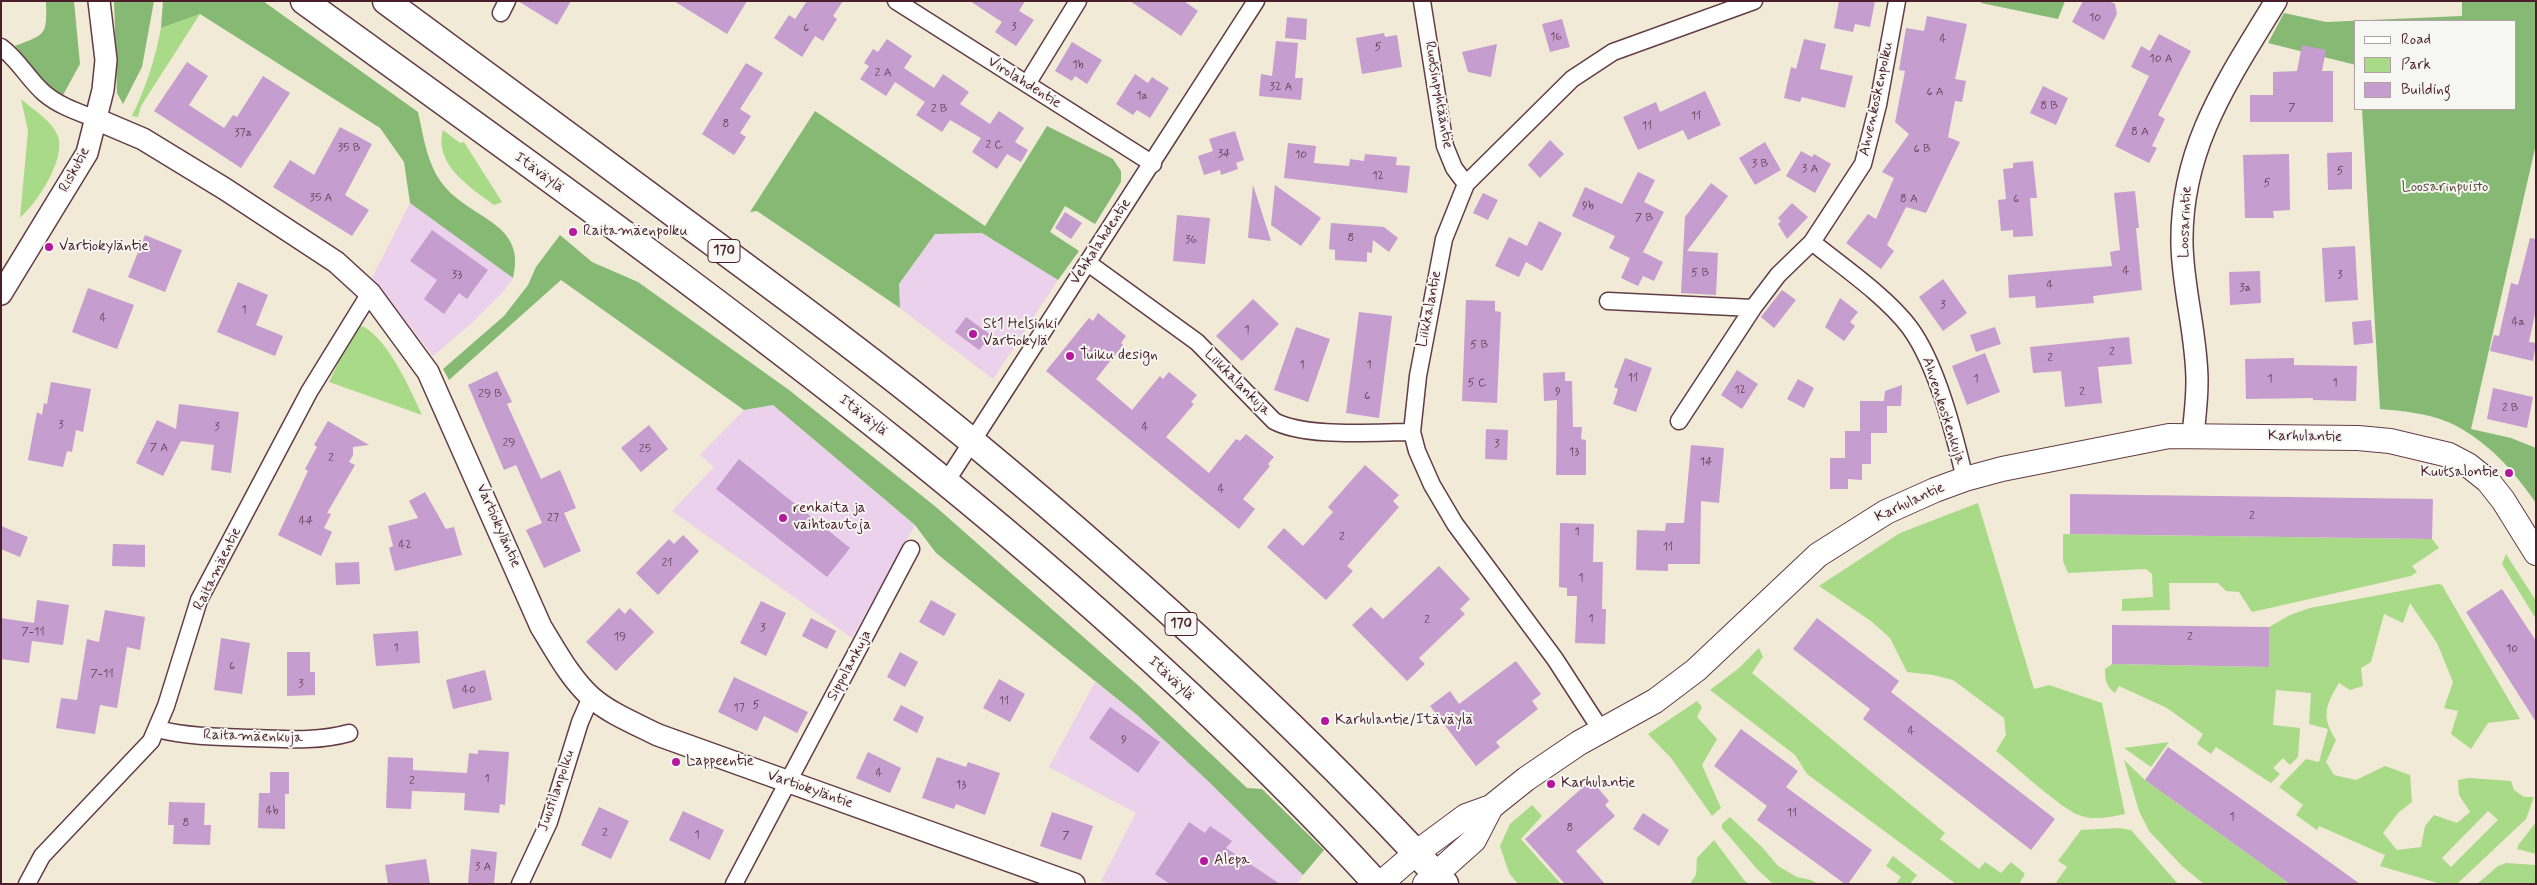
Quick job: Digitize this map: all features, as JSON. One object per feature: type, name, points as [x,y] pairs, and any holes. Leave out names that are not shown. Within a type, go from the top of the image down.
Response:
[{"type":"main road","name":"Itäväylä","points":[[304,1],[701,293],[946,482],[1076,590],[1173,680],[1335,837],[1378,884]]},
{"type":"main road","name":"170","points":[[386,1],[794,302],[973,442],[1102,552],[1255,692],[1380,814],[1416,853],[1435,880]]},
{"type":"main road","name":"Karhulantie","points":[[1378,884],[1466,816],[1491,807],[1534,774],[1601,730],[1655,701],[1696,670],[1818,555],[1886,512],[1965,479],[2002,469],[2136,441],[2193,434],[2358,438],[2421,447],[2449,455],[2468,465],[2488,481],[2503,500],[2536,553]]},
{"type":"main road","name":"Karhulantie","points":[[1435,880],[1474,840],[1491,807]]},
{"type":"street","name":"Riskutie","points":[[1,294],[87,153],[103,90],[106,60],[99,1]]},
{"type":"street","name":"Virolahdentie","points":[[896,1],[1152,164]]},
{"type":"street","points":[[1027,84],[1078,1]]},
{"type":"street","name":"Vehkalahdentie","points":[[946,482],[1256,1]]},
{"type":"street","name":"Ruotsinpyhtääntie","points":[[1422,1],[1445,146],[1454,168],[1466,184]]},
{"type":"street","name":"Liikkalantie","points":[[1601,730],[1555,659],[1455,524],[1432,485],[1417,451],[1412,432],[1418,376],[1444,239],[1466,184],[1572,79],[1590,65],[1613,52],[1754,1]]},
{"type":"street","name":"Ahvenkoskenpolku","points":[[1679,421],[1752,308],[1778,276],[1812,242],[1863,164],[1878,105],[1897,1]]},
{"type":"street","name":"Loosarintie","points":[[2193,434],[2197,380],[2182,245],[2185,197],[2192,159],[2204,128],[2228,81],[2276,1]]},
{"type":"street","name":"Vartiokyläntie","points":[[1,47],[10,53],[43,92],[58,103],[143,139],[336,262],[370,293],[428,372],[541,627],[560,658],[591,697],[629,721],[658,735],[1074,884]]},
{"type":"street","name":"Ahvenkoskenkuja","points":[[1812,242],[1890,307],[1909,327],[1930,364],[1965,479]]},
{"type":"street","name":"Liikkalankuja","points":[[1088,264],[1196,342],[1274,421],[1284,426],[1319,431],[1412,432]]},
{"type":"street","name":"Raitamäentie","points":[[27,884],[42,856],[151,741],[157,729],[199,600],[309,392],[370,293]]},
{"type":"street","points":[[1608,301],[1752,308]]},
{"type":"street","name":"Sippolankuja","points":[[789,782],[911,549]]},
{"type":"street","name":"Juustilanpolku","points":[[520,884],[549,822],[580,722],[591,697]]},
{"type":"street","name":"Raitamäenkuja","points":[[157,729],[187,735],[301,739],[335,737],[348,733]]},
{"type":"street","points":[[734,884],[789,782]]},
{"type":"shaded area","points":[[410,203],[513,278],[504,291],[473,322],[433,356],[372,278]]},
{"type":"shaded area","points":[[982,233],[1058,280],[993,379],[900,308],[899,284],[935,234]]},
{"type":"shaded area","points":[[773,405],[915,525],[852,638],[672,511],[714,467],[700,455],[744,410]]},
{"type":"shaded area","points":[[1095,682],[1136,714],[1207,780],[1303,875],[1297,884],[1110,884],[1101,881],[1136,813],[1049,767]]},
{"type":"green space","points":[[46,1],[74,1],[80,64],[63,95],[48,86],[15,46],[39,36],[42,32],[46,21]]},
{"type":"green space","points":[[114,1],[154,1],[142,67],[123,104],[117,93]]},
{"type":"green space","points":[[163,1],[263,1],[418,112],[427,152],[434,171],[446,188],[457,199],[505,234],[512,246],[515,260],[513,278],[410,203],[404,162],[380,128],[200,14],[161,28]]},
{"type":"green space","points":[[1982,1],[2065,1],[2058,19],[1981,3]]},
{"type":"green space","name":"Loosarinpuisto","points":[[2462,1],[2536,1],[2536,144],[2471,429],[2511,438],[2536,448],[2536,503],[2498,456],[2462,429],[2432,416],[2380,409],[2362,110],[2517,110],[2517,20],[2371,20],[2462,16]]},
{"type":"green space","name":"Loosarinpuisto","points":[[2284,13],[2326,22],[2354,21],[2354,64],[2268,43]]},
{"type":"green space","points":[[200,14],[141,106],[138,117],[132,116],[150,73],[161,28]]},
{"type":"green space","points":[[21,99],[50,124],[57,134],[59,144],[55,167],[49,179],[34,202],[20,218],[28,131]]},
{"type":"green space","points":[[815,111],[985,226],[1047,126],[1113,159],[1121,171],[1121,182],[1095,224],[1065,206],[1050,232],[1079,251],[1058,280],[982,233],[935,234],[899,284],[900,308],[757,211],[750,212]]},
{"type":"green space","points":[[443,130],[460,143],[464,142],[502,202],[494,205],[456,174],[444,154],[441,142]]},
{"type":"green space","points":[[560,235],[592,262],[638,282],[789,390],[936,507],[1140,687],[1247,788],[1262,789],[1324,850],[1303,875],[1207,780],[1136,714],[936,553],[915,525],[773,405],[744,410],[561,280],[449,380],[443,369],[504,316],[528,285],[536,267]]},
{"type":"green space","points":[[360,325],[379,340],[397,364],[422,415],[329,382],[349,340]]},
{"type":"green space","points":[[1978,503],[2034,689],[2049,685],[2102,703],[2125,814],[2090,818],[2079,815],[2061,804],[1996,751],[2006,735],[2004,718],[1953,680],[1907,672],[1890,638],[1871,621],[1819,586],[1900,533]]},
{"type":"green space","points":[[2063,534],[2432,539],[2439,548],[2412,566],[2417,572],[2411,576],[2252,612],[2239,592],[2226,591],[2218,583],[2169,583],[2170,610],[2122,611],[2122,599],[2153,597],[2152,574],[2146,569],[2068,573],[2063,561]]},
{"type":"green space","points":[[2506,554],[2536,601],[2536,619],[2502,564]]},
{"type":"green space","points":[[2438,584],[2442,585],[2520,719],[2488,723],[2471,749],[2451,734],[2458,711],[2444,708],[2453,682],[2437,643],[2410,603],[2403,623],[2384,614],[2371,662],[2361,668],[2363,686],[2350,690],[2339,683],[2328,705],[2328,725],[2336,740],[2326,762],[2334,775],[2356,780],[2385,766],[2410,775],[2412,802],[2398,813],[2383,833],[2397,850],[2421,847],[2425,826],[2434,815],[2457,823],[2470,812],[2459,795],[2458,780],[2469,778],[2511,781],[2514,790],[2524,797],[2534,797],[2526,819],[2457,884],[2441,884],[2380,866],[2385,855],[2319,826],[2317,830],[2296,815],[2303,805],[2279,787],[2306,759],[2319,762],[2328,729],[2309,724],[2311,693],[2276,690],[2273,725],[2300,728],[2298,757],[2290,765],[2283,758],[2273,768],[2280,774],[2271,783],[2216,747],[2211,754],[2197,744],[2203,734],[2167,708],[2119,686],[2115,693],[2107,682],[2105,669],[2112,664],[2268,667],[2269,627],[2290,615],[2310,608]],"holes":[[[2488,811],[2498,820],[2451,867],[2442,858]]]},
{"type":"green space","points":[[1759,648],[1763,657],[1752,673],[1945,833],[1940,839],[1979,869],[1985,862],[2001,873],[2011,862],[2025,874],[2019,884],[1956,884],[1807,774],[1795,755],[1710,690],[1739,668]]},
{"type":"green space","points":[[1697,701],[1702,707],[1697,717],[1717,739],[1702,765],[1721,808],[1712,816],[1671,758],[1648,734]]},
{"type":"green space","points":[[2169,742],[2151,767],[2124,748]]},
{"type":"green space","points":[[2124,760],[2145,780],[2290,884],[2204,884],[2183,867],[2149,831],[2139,811]]},
{"type":"green space","points":[[1532,805],[1542,816],[1521,839],[1561,884],[1518,884],[1509,873],[1500,846],[1510,824]]},
{"type":"green space","points":[[1730,817],[1762,847],[1778,866],[1797,877],[1811,880],[1818,884],[1773,884],[1757,869],[1722,828],[1722,824]]},
{"type":"green space","points":[[2536,822],[2536,854],[2517,849],[2519,844]]},
{"type":"green space","points":[[2119,828],[2131,830],[2178,884],[2055,884],[2067,867],[2058,861],[2081,830]]},
{"type":"green space","points":[[1714,840],[1749,884],[1690,884],[1696,875],[1697,858]]},
{"type":"green space","points":[[1893,856],[1917,875],[1910,884],[1896,884],[1901,877],[1886,866]]},
{"type":"green space","points":[[2506,863],[2536,865],[2536,884],[2477,884],[2498,866]]},
{"type":"building","points":[[518,1],[571,1],[557,25]]},
{"type":"building","points":[[674,1],[747,1],[727,34]]},
{"type":"building","points":[[807,1],[843,1],[833,16],[837,19],[823,41],[815,36],[802,57],[774,38],[789,15],[795,19]]},
{"type":"building","points":[[970,1],[1025,1],[1019,11],[1034,20],[1016,46],[995,32],[1002,22]]},
{"type":"building","points":[[1130,1],[1184,1],[1198,11],[1181,36]]},
{"type":"building","points":[[1839,1],[1875,1],[1870,27],[1855,24],[1853,32],[1834,28]]},
{"type":"building","points":[[2083,1],[2109,1],[2115,4],[2117,14],[2104,40],[2072,22]]},
{"type":"building","points":[[1927,16],[1967,24],[1955,79],[1966,81],[1962,102],[1955,101],[1948,137],[1960,142],[1926,213],[1906,207],[1887,245],[1894,251],[1881,269],[1846,243],[1868,214],[1876,219],[1894,178],[1882,172],[1909,134],[1895,122],[1905,71],[1899,70],[1906,28],[1924,31]]},
{"type":"building","points":[[1287,17],[1307,19],[1306,40],[1285,38]]},
{"type":"building","points":[[1562,19],[1570,47],[1550,52],[1542,24]]},
{"type":"building","points":[[1384,33],[1385,37],[1397,35],[1402,67],[1362,74],[1356,38]]},
{"type":"building","points":[[2159,34],[2191,51],[2158,115],[2165,119],[2152,146],[2157,148],[2149,163],[2115,146],[2149,76],[2131,67],[2141,46],[2150,51]]},
{"type":"building","points":[[887,39],[912,56],[904,68],[934,88],[943,74],[969,92],[960,104],[990,124],[999,111],[1024,128],[1015,142],[1028,150],[1021,162],[1007,154],[997,169],[972,152],[981,138],[950,120],[942,132],[916,115],[925,102],[895,82],[886,96],[860,79],[869,66],[864,63],[873,49],[878,52]]},
{"type":"building","points":[[1804,39],[1826,44],[1820,69],[1853,76],[1845,108],[1802,97],[1800,102],[1784,98],[1791,67],[1796,69]]},
{"type":"building","points":[[1276,41],[1298,43],[1295,78],[1303,78],[1301,100],[1259,96],[1261,74],[1272,76]]},
{"type":"building","points":[[1072,42],[1102,60],[1087,84],[1075,76],[1072,81],[1055,71]]},
{"type":"building","points":[[1497,44],[1491,77],[1468,72],[1462,52]]},
{"type":"building","points":[[2302,45],[2326,50],[2322,71],[2333,71],[2333,122],[2250,122],[2250,95],[2273,95],[2273,72],[2297,71]]},
{"type":"building","points":[[187,62],[208,76],[189,105],[224,128],[233,115],[237,117],[263,76],[290,93],[241,168],[154,111]]},
{"type":"building","points":[[746,63],[763,73],[740,109],[751,116],[740,133],[746,137],[734,155],[702,134]]},
{"type":"building","points":[[1135,74],[1148,83],[1152,77],[1169,88],[1150,118],[1137,110],[1133,115],[1116,104]]},
{"type":"building","points":[[2043,86],[2068,98],[2056,125],[2030,113]]},
{"type":"building","points":[[1705,91],[1721,125],[1688,140],[1683,130],[1638,150],[1623,117],[1656,102],[1660,112]]},
{"type":"building","points":[[340,127],[372,144],[345,195],[369,210],[352,236],[273,187],[290,160],[314,175]]},
{"type":"building","points":[[1235,131],[1244,160],[1236,163],[1238,169],[1221,175],[1220,170],[1204,175],[1198,156],[1213,151],[1209,139]]},
{"type":"building","points":[[1550,140],[1564,154],[1540,178],[1528,165]]},
{"type":"building","points":[[1765,142],[1781,170],[1755,185],[1739,158]]},
{"type":"building","points":[[1288,143],[1316,146],[1314,163],[1349,166],[1350,159],[1364,161],[1365,154],[1397,157],[1396,165],[1410,166],[1407,193],[1284,178]]},
{"type":"building","points":[[1801,151],[1812,157],[1814,154],[1831,164],[1815,193],[1786,176]]},
{"type":"building","points":[[2352,152],[2352,189],[2328,190],[2327,153]]},
{"type":"building","points":[[2289,154],[2290,210],[2273,211],[2274,218],[2245,218],[2243,155]]},
{"type":"building","points":[[2033,161],[2037,198],[2030,198],[2033,236],[2013,237],[2013,230],[2001,231],[1998,200],[2006,199],[2003,169],[2013,168],[2013,163]]},
{"type":"building","points":[[1638,172],[1655,180],[1644,202],[1664,212],[1643,252],[1663,262],[1654,281],[1643,276],[1638,286],[1621,278],[1630,258],[1609,248],[1615,236],[1572,216],[1585,187],[1622,204]]},
{"type":"building","points":[[1711,183],[1728,196],[1687,251],[1718,253],[1716,295],[1681,293],[1685,217]]},
{"type":"building","points":[[1253,185],[1271,241],[1248,238]]},
{"type":"building","points":[[1275,185],[1321,218],[1301,246],[1271,225]]},
{"type":"building","points":[[2135,191],[2139,228],[2136,228],[2142,290],[2093,296],[2094,303],[2036,308],[2035,296],[2009,298],[2008,275],[2112,266],[2110,252],[2120,250],[2114,193]]},
{"type":"building","points":[[1483,193],[1498,200],[1488,220],[1473,213]]},
{"type":"building","points":[[1792,203],[1808,217],[1787,239],[1778,224],[1781,221],[1778,218]]},
{"type":"building","points":[[1065,212],[1082,223],[1071,239],[1055,228]]},
{"type":"building","points":[[1177,215],[1210,218],[1205,264],[1173,261]]},
{"type":"building","points":[[1539,221],[1562,233],[1542,271],[1526,262],[1519,277],[1495,266],[1509,237],[1527,246]]},
{"type":"building","points":[[1331,223],[1384,227],[1398,238],[1389,252],[1373,240],[1372,253],[1367,252],[1367,262],[1335,260],[1335,250],[1329,249]]},
{"type":"building","points":[[432,230],[488,270],[467,299],[459,293],[444,314],[424,299],[437,280],[410,261]]},
{"type":"building","points":[[145,235],[182,250],[165,292],[128,277]]},
{"type":"building","points":[[2530,238],[2536,239],[2536,309],[2529,342],[2536,343],[2533,361],[2490,351],[2494,335],[2499,336],[2511,283],[2518,285]]},
{"type":"building","points":[[2355,246],[2358,300],[2325,302],[2322,248]]},
{"type":"building","points":[[2260,271],[2261,303],[2230,305],[2229,272]]},
{"type":"building","points":[[1943,279],[1967,313],[1943,331],[1919,297]]},
{"type":"building","points":[[238,282],[268,295],[256,325],[283,336],[275,356],[217,332]]},
{"type":"building","points":[[88,288],[134,305],[117,349],[72,332]]},
{"type":"building","points":[[1782,290],[1796,300],[1774,328],[1761,317]]},
{"type":"building","points":[[1840,298],[1858,312],[1850,322],[1855,326],[1844,341],[1825,327]]},
{"type":"building","points":[[1253,299],[1279,324],[1242,361],[1216,336]]},
{"type":"building","points":[[1466,300],[1495,301],[1495,311],[1501,312],[1497,403],[1462,401]]},
{"type":"building","points":[[1359,312],[1392,316],[1379,418],[1346,413]]},
{"type":"building","points":[[1098,313],[1126,336],[1121,343],[1123,345],[1096,379],[1132,410],[1160,376],[1163,379],[1169,372],[1197,395],[1191,402],[1194,404],[1166,437],[1209,473],[1236,439],[1240,441],[1246,434],[1274,457],[1268,464],[1270,466],[1243,499],[1255,509],[1239,529],[1046,371],[1089,318],[1093,321]]},
{"type":"building","name":"St1 Helsinki Vartiokylä","points":[[966,317],[991,335],[979,350],[955,332]]},
{"type":"building","points":[[2371,320],[2373,343],[2354,345],[2352,322]]},
{"type":"building","points":[[1296,327],[1330,339],[1308,402],[1274,390]]},
{"type":"building","points":[[1995,327],[2001,344],[1976,352],[1970,335]]},
{"type":"building","points":[[2129,337],[2132,364],[2098,367],[2102,403],[2065,407],[2061,371],[2033,373],[2030,347]]},
{"type":"building","points":[[1985,353],[2000,392],[1967,405],[1952,366]]},
{"type":"building","points":[[1625,358],[1652,368],[1636,412],[1613,404],[1618,389],[1614,387]]},
{"type":"building","points":[[2294,358],[2294,365],[2357,366],[2356,401],[2313,400],[2313,398],[2246,399],[2245,359]]},
{"type":"building","points":[[1737,370],[1758,384],[1742,409],[1721,395]]},
{"type":"building","points":[[497,371],[512,402],[507,404],[541,479],[560,470],[576,508],[564,513],[581,551],[544,568],[526,530],[542,523],[516,465],[504,470],[468,385]]},
{"type":"building","points":[[1565,372],[1565,381],[1572,381],[1573,427],[1582,427],[1581,439],[1586,440],[1586,475],[1556,475],[1557,400],[1544,401],[1543,373]]},
{"type":"building","points":[[1798,379],[1814,388],[1804,408],[1787,399]]},
{"type":"building","points":[[51,382],[91,389],[83,432],[76,430],[72,452],[67,451],[63,467],[28,460],[37,412],[42,415],[44,403],[47,404]]},
{"type":"building","points":[[1902,385],[1901,406],[1887,406],[1887,433],[1871,433],[1871,464],[1862,464],[1862,480],[1848,479],[1848,489],[1830,489],[1830,458],[1845,458],[1845,431],[1860,431],[1860,401],[1884,401],[1885,391]]},
{"type":"building","points":[[2493,388],[2533,397],[2527,428],[2487,419]]},
{"type":"building","points":[[179,404],[239,412],[231,473],[211,470],[214,445],[181,441],[163,476],[136,463],[157,420],[176,429]]},
{"type":"building","points":[[328,421],[369,445],[353,447],[353,455],[349,462],[355,465],[327,513],[331,514],[324,528],[332,532],[321,556],[278,535],[308,471],[305,469],[317,447],[314,445]]},
{"type":"building","points":[[649,425],[668,449],[641,472],[621,448]]},
{"type":"building","points":[[1486,429],[1508,430],[1507,460],[1485,459]]},
{"type":"building","points":[[1691,445],[1724,448],[1719,503],[1701,501],[1700,564],[1668,564],[1668,571],[1636,570],[1637,530],[1665,531],[1666,523],[1684,523]]},
{"type":"building","name":"renkaita ja vaihtoautoja","points":[[739,459],[850,548],[827,577],[716,489]]},
{"type":"building","points":[[1365,465],[1399,495],[1393,501],[1399,507],[1347,566],[1353,571],[1326,600],[1267,547],[1284,528],[1303,546],[1333,512],[1328,507]]},
{"type":"building","points":[[425,492],[446,529],[454,527],[462,555],[395,571],[389,548],[393,546],[388,526],[418,518],[409,501]]},
{"type":"building","points":[[2070,494],[2433,499],[2432,539],[2070,534]]},
{"type":"building","points":[[1560,523],[1594,524],[1593,562],[1603,562],[1602,609],[1606,609],[1605,644],[1575,643],[1577,596],[1567,596],[1567,588],[1559,587]]},
{"type":"building","points":[[1,526],[28,537],[20,557],[1,549]]},
{"type":"building","points":[[683,535],[699,551],[658,595],[636,573],[669,539],[674,544]]},
{"type":"building","points":[[113,544],[145,545],[145,567],[112,566]]},
{"type":"building","points":[[359,562],[360,584],[336,585],[335,563]]},
{"type":"building","points":[[1439,566],[1470,599],[1460,609],[1465,614],[1419,658],[1425,664],[1407,681],[1352,625],[1371,607],[1383,619]]},
{"type":"building","points":[[2502,589],[2536,641],[2536,722],[2466,612]]},
{"type":"building","points":[[37,600],[69,605],[63,645],[32,641],[29,663],[1,659],[1,618],[34,623]]},
{"type":"building","points":[[931,600],[956,614],[944,636],[919,622]]},
{"type":"building","points":[[761,601],[786,613],[766,656],[740,643]]},
{"type":"building","points":[[619,608],[625,614],[630,608],[654,632],[616,671],[586,642]]},
{"type":"building","points":[[105,610],[145,617],[140,650],[127,647],[117,708],[100,705],[95,734],[56,728],[61,698],[77,700],[87,639],[99,642]]},
{"type":"building","points":[[811,618],[836,631],[827,649],[802,636]]},
{"type":"building","points":[[1817,618],[1899,681],[1891,692],[2055,819],[2031,850],[1863,719],[1870,709],[1793,649]]},
{"type":"building","points":[[2112,625],[2269,627],[2269,667],[2112,664]]},
{"type":"building","points":[[418,631],[420,663],[376,666],[373,634]]},
{"type":"building","points":[[221,638],[250,643],[242,694],[214,690]]},
{"type":"building","points":[[287,652],[310,652],[310,672],[315,672],[315,695],[287,696]]},
{"type":"building","points":[[900,652],[918,662],[905,687],[887,677]]},
{"type":"building","points":[[1516,661],[1541,694],[1532,701],[1538,709],[1496,742],[1500,747],[1476,766],[1430,706],[1450,691],[1459,704]]},
{"type":"building","points":[[485,670],[492,700],[453,709],[446,680]]},
{"type":"building","points":[[734,677],[808,712],[797,733],[764,716],[757,731],[718,712]]},
{"type":"building","points":[[999,679],[1025,694],[1010,722],[983,708]]},
{"type":"building","points":[[901,705],[924,717],[917,733],[893,720]]},
{"type":"building","points":[[1110,707],[1160,742],[1138,773],[1089,738]]},
{"type":"building","points":[[1741,729],[1798,771],[1786,787],[1872,850],[1848,884],[1845,884],[1757,820],[1767,806],[1714,766]]},
{"type":"building","points":[[2168,747],[2360,884],[2290,884],[2145,780]]},
{"type":"building","points":[[478,750],[509,752],[505,805],[500,804],[499,813],[464,810],[465,793],[412,791],[411,809],[386,808],[388,757],[413,758],[413,770],[467,773],[469,753],[478,754]]},
{"type":"building","points":[[868,752],[901,768],[890,793],[856,778]]},
{"type":"building","points":[[937,757],[966,767],[968,762],[1000,773],[985,815],[956,804],[954,809],[922,798]]},
{"type":"building","points":[[270,772],[289,772],[289,794],[285,794],[285,829],[258,828],[259,793],[270,793]]},
{"type":"building","points":[[1591,780],[1609,801],[1605,805],[1615,816],[1576,851],[1605,884],[1565,884],[1525,839]]},
{"type":"building","points":[[169,802],[205,803],[204,825],[211,825],[210,845],[173,844],[174,825],[168,825]]},
{"type":"building","points":[[599,807],[629,821],[611,859],[581,845]]},
{"type":"building","points":[[683,811],[724,830],[710,860],[669,840]]},
{"type":"building","points":[[1052,812],[1093,826],[1081,860],[1040,846]]},
{"type":"building","points":[[1643,813],[1669,830],[1659,846],[1633,829]]},
{"type":"building","name":"Alepa","points":[[1189,822],[1205,833],[1210,826],[1232,841],[1226,848],[1280,884],[1170,884],[1155,874]]},
{"type":"building","points":[[471,849],[497,852],[494,884],[468,884]]},
{"type":"building","points":[[426,859],[430,884],[388,884],[385,865]]},
{"type":"place","name":"Raitamäenpolku","points":[[573,232]]},
{"type":"place","name":"Vartiokyläntie","points":[[49,247]]},
{"type":"place","name":"St1 Helsinki Vartiokylä","points":[[973,334]]},
{"type":"place","name":"Tuiku design","points":[[1070,356]]},
{"type":"place","name":"Kuutsalontie","points":[[2509,473]]},
{"type":"place","name":"renkaita ja vaihtoautoja","points":[[783,518]]},
{"type":"place","name":"Karhulantie/Itäväylä","points":[[1325,721]]},
{"type":"place","name":"Lappeentie","points":[[676,762]]},
{"type":"place","name":"Karhulantie","points":[[1551,784]]},
{"type":"place","name":"Alepa","points":[[1204,861]]}]
